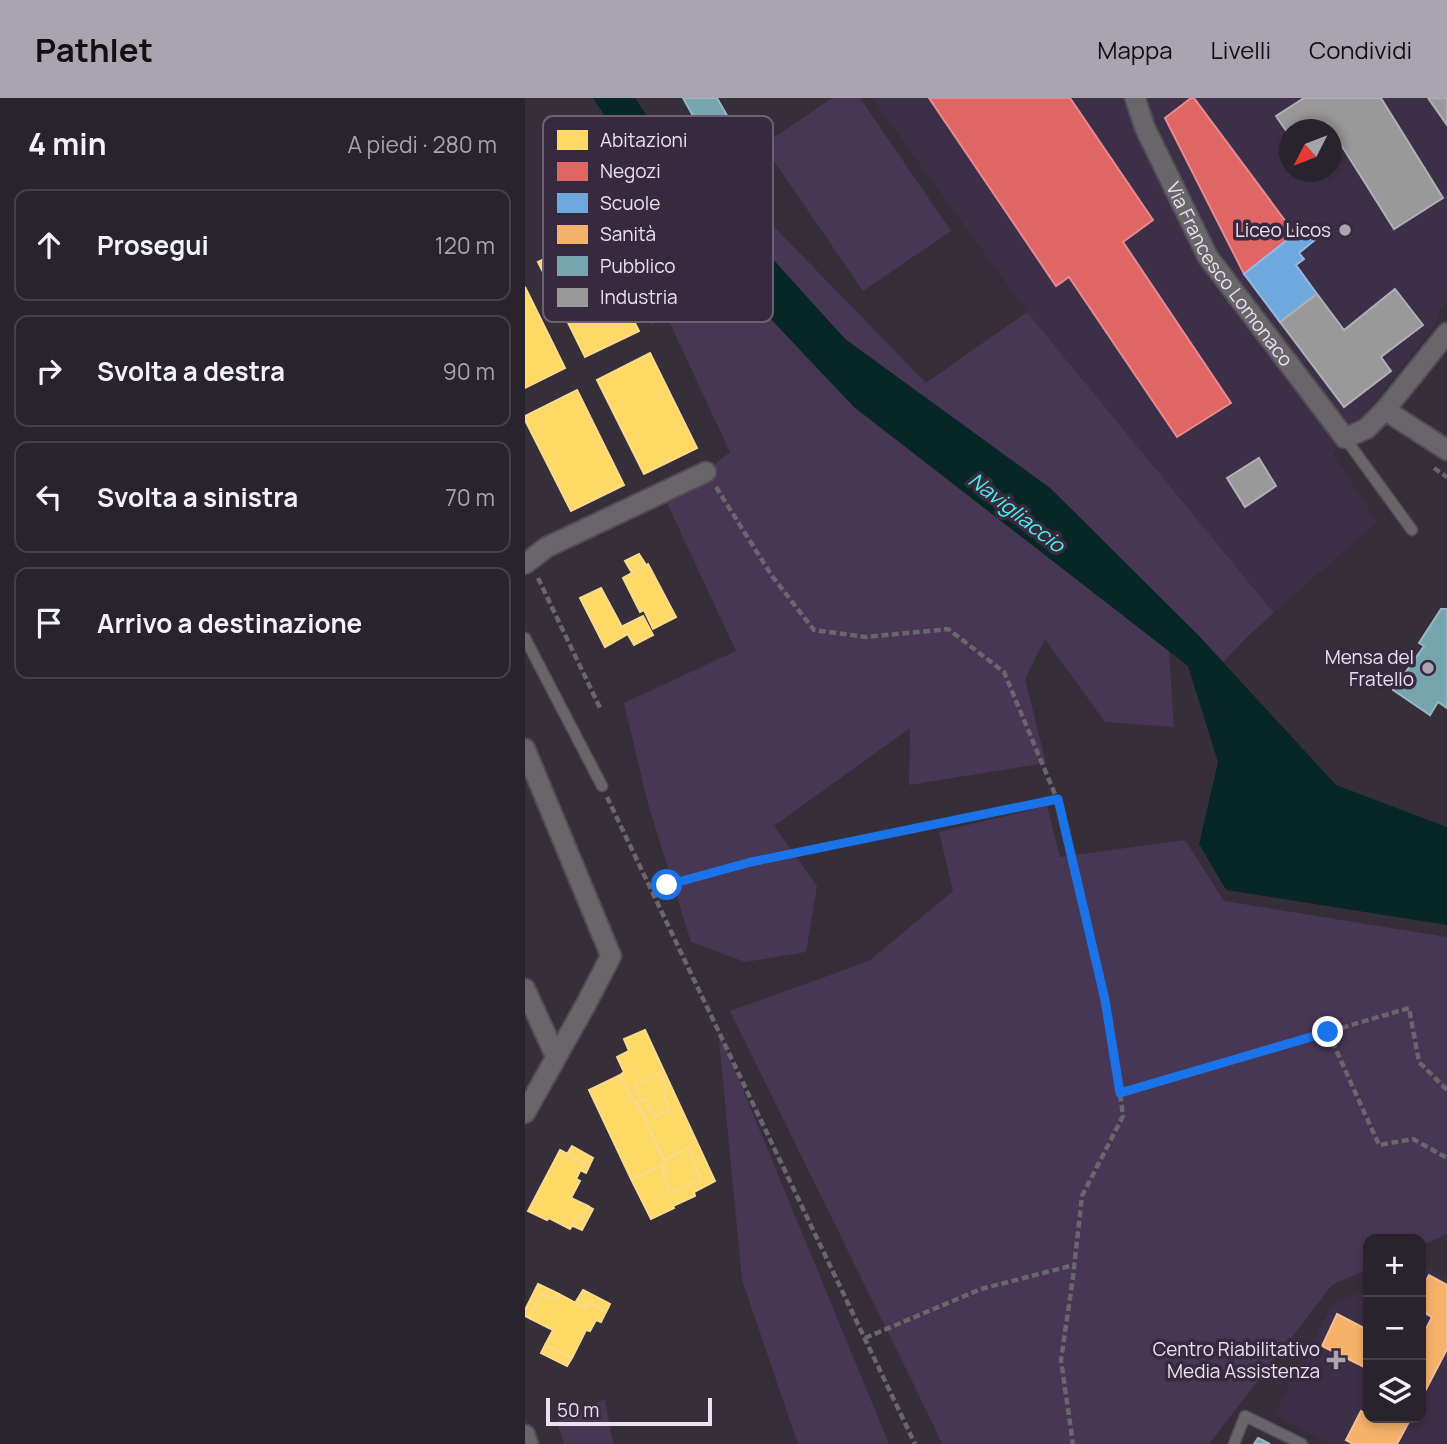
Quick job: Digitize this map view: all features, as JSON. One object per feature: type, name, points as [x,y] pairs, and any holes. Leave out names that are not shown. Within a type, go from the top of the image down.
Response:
[{"type":"street","name":"Via Francesco Lomonaco","points":[[1135,98],[1145,128],[1208,257],[1345,438]]},
{"type":"street","points":[[1345,438],[1366,429],[1385,410],[1447,332]]},
{"type":"street","points":[[1385,410],[1447,450]]},
{"type":"street","points":[[531,570],[547,547],[706,472]]},
{"type":"street","points":[[525,749],[611,956],[525,1112]]},
{"type":"street","points":[[525,989],[557,1057]]},
{"type":"street","points":[[525,1435],[528,1444]]},
{"type":"lane","points":[[1345,438],[1412,530]]},
{"type":"lane","points":[[525,638],[602,786]]},
{"type":"lane","points":[[1234,1444],[1245,1416],[1303,1444]]},
{"type":"path","points":[[706,472],[772,576],[814,630],[866,637],[948,629],[1004,672],[1058,799],[1105,1000],[1123,1116],[1082,1195],[1061,1360],[1073,1444]]},
{"type":"path","points":[[531,570],[601,710]]},
{"type":"path","points":[[602,786],[915,1444]]},
{"type":"path","points":[[652,890],[751,862],[1058,799]]},
{"type":"path","points":[[1120,1093],[1409,1008],[1419,1062],[1447,1090]]},
{"type":"path","points":[[1328,1032],[1379,1145],[1413,1139],[1447,1158]]},
{"type":"path","points":[[865,1338],[981,1289],[1075,1265]]},
{"type":"shaded area","points":[[832,98],[860,98],[951,231],[863,291],[773,160],[773,138]]},
{"type":"shaded area","points":[[872,98],[1447,98],[1447,302],[1438,310],[1436,324],[1333,454],[1377,522],[1274,613],[1027,312]]},
{"type":"shaded area","points":[[773,226],[926,383],[1027,312],[1274,613],[1223,662],[1050,488],[845,339],[773,259]]},
{"type":"shaded area","points":[[773,321],[854,407],[1169,651],[1174,727],[1105,722],[1045,639],[1025,679],[1046,763],[909,785],[910,728],[774,826],[817,886],[806,952],[745,962],[691,942],[648,804],[624,703],[736,651],[667,503],[730,452],[669,322]]},
{"type":"shaded area","points":[[1047,806],[1060,857],[1185,840],[1224,901],[1447,937],[1447,1234],[1426,1244],[1426,1234],[1363,1234],[1363,1271],[1332,1285],[1209,1444],[942,1444],[730,1011],[869,961],[953,891],[939,832]]},
{"type":"shaded area","points":[[718,1029],[889,1444],[798,1444],[742,1280]]},
{"type":"shaded area","name":"Centro Riabilitativo Media Assistenza","points":[[1426,1266],[1447,1277],[1447,1444],[1330,1444],[1274,1415],[1332,1305],[1363,1290],[1363,1423],[1426,1423]]},
{"type":"shaded area","points":[[605,1399],[613,1444],[564,1444],[557,1422]]},
{"type":"water","points":[[593,98],[635,98],[647,116],[605,116]]},
{"type":"water","name":"Navigliaccio","points":[[773,259],[845,339],[1050,488],[1199,636],[1336,785],[1447,827],[1447,925],[1226,890],[1199,844],[1218,762],[1188,666],[854,407],[773,321]]},
{"type":"building: Abitazioni","points":[[543,260],[543,272],[538,262]]},
{"type":"building: Abitazioni","points":[[525,287],[565,368],[525,388]]},
{"type":"building: Abitazioni","points":[[568,322],[634,322],[639,331],[585,357]]},
{"type":"building: Abitazioni","points":[[650,353],[697,448],[644,474],[597,380]]},
{"type":"building: Abitazioni","points":[[577,390],[624,485],[571,511],[525,416]]},
{"type":"building: Abitazioni","points":[[639,554],[646,565],[632,573],[625,561]]},
{"type":"building: Abitazioni","points":[[648,564],[676,617],[653,629],[644,610],[640,612],[623,578]]},
{"type":"building: Abitazioni","points":[[601,588],[628,634],[605,647],[580,598]]},
{"type":"building: Abitazioni","points":[[643,616],[653,635],[634,645],[623,626]]},
{"type":"building: Abitazioni","points":[[645,1030],[715,1181],[694,1192],[695,1196],[651,1219],[631,1179],[666,1164],[667,1168],[662,1171],[671,1193],[701,1179],[688,1148],[663,1160],[637,1102],[634,1103],[620,1075],[624,1072],[617,1057],[629,1051],[624,1039]],"holes":[[[660,1073],[668,1092],[664,1095],[670,1110],[654,1117],[645,1099],[641,1101],[635,1085]]]},
{"type":"building: Abitazioni","points":[[660,1073],[668,1092],[664,1095],[670,1110],[654,1117],[645,1099],[641,1101],[635,1085]]},
{"type":"building: Abitazioni","points":[[620,1075],[634,1103],[637,1102],[666,1164],[631,1179],[589,1090]]},
{"type":"building: Abitazioni","points":[[572,1146],[593,1158],[586,1173],[580,1170],[584,1163],[567,1154]]},
{"type":"building: Abitazioni","points":[[688,1148],[701,1179],[671,1193],[662,1171],[667,1168],[663,1160]]},
{"type":"building: Abitazioni","points":[[560,1150],[584,1163],[576,1179],[580,1181],[571,1198],[588,1206],[582,1218],[578,1216],[570,1229],[528,1211]]},
{"type":"building: Abitazioni","points":[[588,1206],[593,1209],[582,1230],[573,1226],[578,1216],[582,1218]]},
{"type":"building: Abitazioni","points":[[538,1284],[559,1294],[555,1300],[541,1293],[529,1318],[525,1316],[525,1310]]},
{"type":"building: Abitazioni","points":[[583,1290],[610,1304],[606,1312],[588,1302],[585,1308],[575,1303]]},
{"type":"building: Abitazioni","points":[[541,1293],[555,1300],[559,1294],[585,1308],[588,1302],[606,1312],[601,1322],[596,1320],[590,1331],[586,1330],[572,1358],[545,1345],[553,1330],[529,1318]]},
{"type":"building: Abitazioni","points":[[545,1345],[572,1358],[567,1366],[541,1353]]},
{"type":"building: Negozi","points":[[929,98],[1070,98],[1153,220],[1123,242],[1231,403],[1177,437],[1069,277],[1056,286]]},
{"type":"building: Negozi","points":[[1194,98],[1295,234],[1244,274],[1165,118]]},
{"type":"building: Scuole","points":[[1306,225],[1316,239],[1299,253],[1304,259],[1296,265],[1317,294],[1280,322],[1244,274]]},
{"type":"building: Sanità","points":[[1429,1275],[1447,1285],[1447,1349],[1426,1389],[1426,1329],[1432,1317],[1426,1314],[1426,1281]]},
{"type":"building: Sanità","points":[[1337,1314],[1363,1327],[1363,1366],[1322,1346]]},
{"type":"building: Sanità","points":[[1361,1411],[1363,1423],[1408,1423],[1397,1444],[1353,1444],[1346,1440]]},
{"type":"building: Pubblico","points":[[683,98],[717,98],[727,116],[693,116]]},
{"type":"building: Pubblico","name":"Mensa del Fratello","points":[[1441,609],[1447,609],[1447,708],[1438,702],[1430,715],[1393,690],[1424,646],[1419,643]]},
{"type":"building: Pubblico","points":[[1258,1438],[1270,1444],[1254,1444]]},
{"type":"building: Industria","points":[[1304,98],[1381,98],[1443,198],[1394,229],[1342,146],[1342,119],[1279,120],[1276,116]]},
{"type":"building: Industria","points":[[1428,98],[1447,98],[1447,125]]},
{"type":"building: Industria","points":[[1395,289],[1423,325],[1381,357],[1391,371],[1344,407],[1280,322],[1317,294],[1344,330]]},
{"type":"building: Industria","points":[[1259,458],[1276,486],[1245,507],[1227,478]]},
{"type":"place","name":"Liceo Licos","points":[[1345,230]]},
{"type":"place","name":"Mensa del Fratello","points":[[1428,668]]},
{"type":"place","name":"Centro Riabilitativo Media Assistenza","points":[[1336,1360]]},
{"type":"route","points":[[667,885],[751,862],[1058,799],[1105,1000],[1120,1093],[1328,1032]]}]
